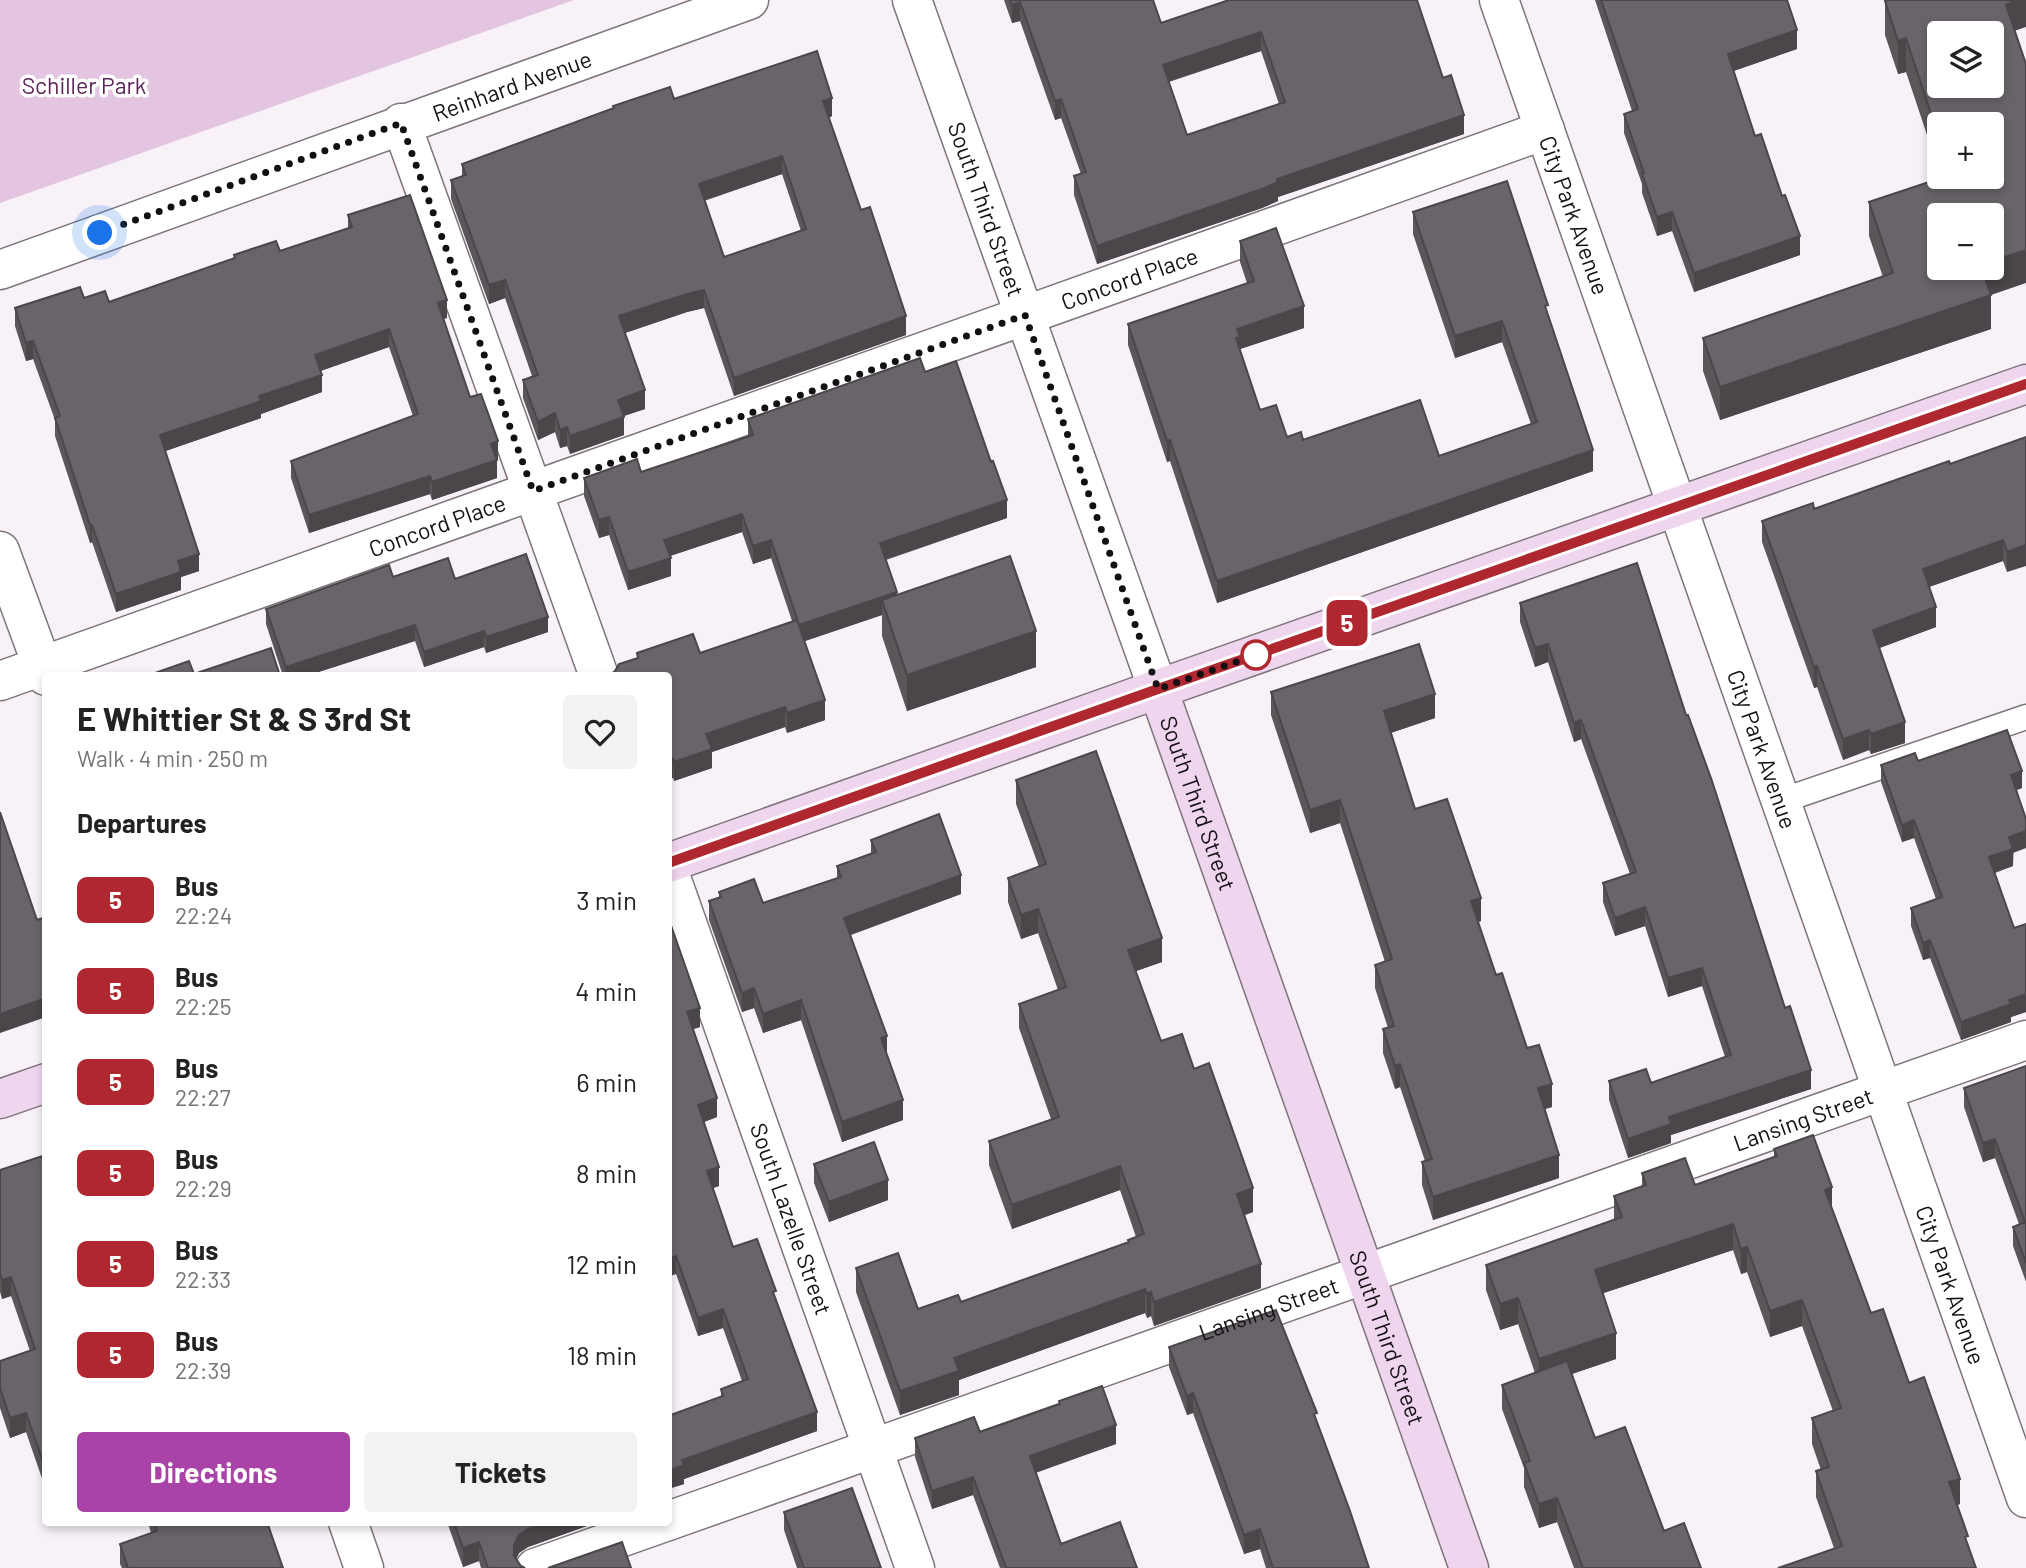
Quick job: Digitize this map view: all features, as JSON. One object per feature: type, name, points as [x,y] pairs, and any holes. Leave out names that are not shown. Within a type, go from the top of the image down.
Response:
[{"type":"street","name":"Reinhard Avenue","points":[[0,270],[401,123],[749,0]]},
{"type":"street","name":"South Third Street","points":[[912,0],[1469,1568]]},
{"type":"street","name":"City Park Avenue","points":[[1499,0],[2026,1498]]},
{"type":"street","points":[[401,123],[598,672]]},
{"type":"street","name":"Concord Place","points":[[0,681],[44,671],[533,491],[1545,130]]},
{"type":"street","points":[[672,865],[1158,689],[2026,384]]},
{"type":"street","points":[[0,551],[44,671]]},
{"type":"street","name":"South Lazelle Street","points":[[672,877],[915,1568]]},
{"type":"street","name":"Lansing Street","points":[[672,1520],[1365,1272],[2026,1040]]},
{"type":"street","points":[[0,1099],[42,1084]]},
{"type":"street","points":[[349,1526],[364,1568]]},
{"type":"street","name":"Lansing Street","points":[[535,1568],[656,1526]]},
{"type":"lane","points":[[1781,801],[2026,717]]},
{"type":"green space","name":"Schiller Park","points":[[0,0],[574,0],[0,203]]},
{"type":"building","points":[[1010,0],[1153,0],[1161,23],[1229,0],[1417,0],[1443,78],[1451,75],[1464,115],[1277,179],[1278,182],[1262,189],[1097,246],[1074,176],[1086,172],[1061,99],[1055,101],[1020,2],[1012,5]],"holes":[[[1261,32],[1285,102],[1187,135],[1163,65]]]},
{"type":"building","points":[[1601,0],[1787,0],[1797,30],[1728,54],[1755,136],[1761,134],[1782,196],[1785,195],[1800,236],[1694,273],[1672,212],[1657,217],[1642,174],[1644,173],[1624,114],[1638,109]]},
{"type":"building","points":[[2010,0],[2011,3],[2006,5],[2026,64],[2026,250],[2004,257],[2004,203],[1927,203],[1927,280],[1985,280],[1991,295],[1720,387],[1703,338],[1893,273],[1869,202],[1927,183],[1927,189],[2004,189],[2004,112],[1930,112],[1906,38],[1898,41],[1885,1]]},
{"type":"building","points":[[817,51],[832,98],[823,101],[861,210],[870,207],[906,316],[734,378],[704,290],[619,316],[645,390],[618,400],[624,417],[570,436],[567,427],[560,430],[555,413],[538,422],[523,380],[538,375],[505,280],[489,285],[451,180],[466,175],[462,164],[614,108],[613,106],[670,87],[674,99]],"holes":[[[782,156],[806,229],[724,257],[699,184]]]},
{"type":"building","points":[[1507,181],[1593,450],[1217,581],[1128,324],[1254,281],[1240,241],[1276,228],[1304,306],[1237,329],[1240,337],[1236,338],[1260,410],[1276,405],[1287,437],[1301,432],[1303,440],[1420,400],[1439,456],[1537,422],[1502,321],[1455,336],[1413,212]]},
{"type":"building","points":[[410,195],[447,300],[438,303],[470,397],[481,394],[498,441],[491,444],[497,460],[432,482],[430,476],[309,515],[291,461],[418,414],[389,329],[315,355],[322,375],[259,396],[261,401],[160,435],[199,554],[178,561],[181,572],[116,594],[55,418],[60,416],[33,341],[26,343],[15,308],[80,287],[84,298],[105,291],[109,302],[276,241],[280,251],[352,227],[348,215]]},
{"type":"building","points":[[920,358],[925,372],[956,361],[1007,500],[880,543],[897,592],[799,625],[771,540],[753,546],[742,514],[664,540],[671,558],[628,572],[609,517],[599,520],[584,478],[637,459],[641,472],[753,435],[748,419]]},
{"type":"building","points":[[2026,437],[2026,545],[2007,552],[2003,540],[1923,569],[1936,607],[1873,630],[1905,722],[1871,734],[1869,730],[1843,739],[1817,666],[1814,667],[1762,521],[1813,503],[1814,509]]},
{"type":"building","points":[[526,554],[548,617],[486,637],[484,631],[424,652],[415,625],[286,667],[266,609],[389,565],[393,577],[448,558],[455,579]]},
{"type":"building","points":[[1010,556],[1036,631],[907,675],[882,600]]},
{"type":"building","points":[[1637,563],[1686,715],[1712,781],[1785,1008],[1790,1006],[1811,1070],[1669,1117],[1671,1124],[1628,1139],[1609,1081],[1646,1069],[1651,1083],[1731,1055],[1702,968],[1668,978],[1645,907],[1615,918],[1603,883],[1636,872],[1581,720],[1574,723],[1548,644],[1535,648],[1520,603]]},
{"type":"building","points":[[797,620],[825,700],[787,713],[785,707],[706,734],[712,749],[674,762],[672,672],[614,672],[619,664],[638,658],[637,653],[693,634],[700,653]]},
{"type":"building","points":[[1419,644],[1435,694],[1384,711],[1415,809],[1447,799],[1481,898],[1471,901],[1496,975],[1502,973],[1527,1048],[1539,1045],[1552,1084],[1538,1088],[1559,1155],[1433,1197],[1422,1162],[1432,1159],[1400,1064],[1395,1066],[1383,1029],[1394,1026],[1375,965],[1392,959],[1340,800],[1310,810],[1271,692]]},
{"type":"building","points":[[271,648],[279,672],[200,672]]},
{"type":"building","points":[[189,661],[193,672],[158,672]]},
{"type":"building","points":[[2007,730],[2022,771],[2011,775],[2026,819],[2026,831],[2009,837],[2013,849],[1989,857],[2014,928],[2026,924],[2026,994],[2009,1000],[2011,1004],[1961,1022],[1930,940],[1923,943],[1911,908],[1942,897],[1914,820],[1902,825],[1881,765],[1915,753],[1918,761]]},
{"type":"building","points":[[1096,751],[1162,938],[1128,950],[1161,1041],[1182,1034],[1194,1069],[1209,1063],[1253,1188],[1237,1194],[1261,1264],[1154,1302],[1151,1292],[1147,1294],[1145,1289],[954,1358],[959,1371],[900,1391],[856,1268],[898,1253],[918,1309],[958,1295],[961,1302],[1129,1242],[1128,1240],[1144,1234],[1120,1166],[1012,1205],[989,1141],[1059,1117],[1019,1004],[1066,987],[1038,909],[1021,915],[1008,878],[1046,864],[1016,780]]},
{"type":"building","points":[[0,812],[37,920],[42,918],[42,999],[0,1014]]},
{"type":"building","points":[[939,814],[961,875],[844,918],[887,1036],[881,1038],[903,1100],[842,1122],[801,1000],[763,1014],[754,988],[742,993],[709,901],[721,897],[719,892],[754,879],[763,903],[841,877],[837,866],[876,852],[871,840]]},
{"type":"building","points":[[672,928],[700,1008],[687,1012],[717,1098],[698,1105],[719,1167],[707,1171],[733,1247],[757,1239],[776,1291],[773,1292],[817,1412],[682,1460],[684,1465],[672,1470],[672,1415],[723,1396],[721,1389],[748,1379],[723,1309],[698,1318],[676,1256],[672,1258]]},
{"type":"building","points":[[2026,1066],[2026,1263],[2013,1227],[2025,1222],[1995,1139],[1983,1143],[1964,1088]]},
{"type":"building","points":[[1813,1135],[1832,1187],[1825,1190],[1871,1313],[1883,1309],[1909,1383],[1924,1377],[1960,1479],[1949,1482],[1976,1568],[1778,1568],[1842,1546],[1816,1471],[1829,1467],[1812,1418],[1841,1408],[1802,1300],[1770,1311],[1747,1247],[1741,1249],[1733,1224],[1595,1270],[1616,1333],[1539,1359],[1518,1298],[1500,1304],[1486,1265],[1622,1217],[1614,1196],[1646,1185],[1642,1173],[1685,1158],[1695,1185],[1777,1156],[1774,1149]]},
{"type":"building","points":[[874,1142],[888,1180],[829,1202],[814,1164]]},
{"type":"building","points":[[42,1156],[42,1459],[26,1413],[10,1418],[0,1388],[0,1361],[35,1349],[11,1277],[2,1280],[0,1272],[0,1170]]},
{"type":"building","points":[[1276,1310],[1317,1413],[1314,1414],[1369,1568],[1273,1568],[1260,1529],[1244,1535],[1193,1393],[1187,1396],[1169,1347]]},
{"type":"building","points":[[1567,1361],[1595,1438],[1625,1427],[1664,1531],[1684,1523],[1701,1568],[1583,1568],[1557,1498],[1539,1504],[1524,1463],[1530,1461],[1502,1385]]},
{"type":"building","points":[[1102,1386],[1116,1425],[1030,1456],[1061,1544],[1120,1522],[1137,1568],[1006,1568],[973,1477],[932,1491],[915,1438],[974,1417],[980,1432]]},
{"type":"building","points":[[852,1488],[881,1568],[804,1568],[784,1512]]},
{"type":"building","points":[[155,1526],[268,1526],[283,1568],[128,1568],[120,1544],[157,1531]]},
{"type":"building","points":[[455,1526],[535,1526],[519,1535],[514,1545],[514,1556],[525,1568],[488,1568],[479,1542],[463,1548]]},
{"type":"building","points":[[622,1542],[631,1568],[548,1568]]},
{"type":"bus line","name":"5","points":[[672,862],[2026,384]]},
{"type":"route","points":[[100,233],[401,123],[533,491],[1025,315],[1158,689],[1262,653],[1256,655]]}]
